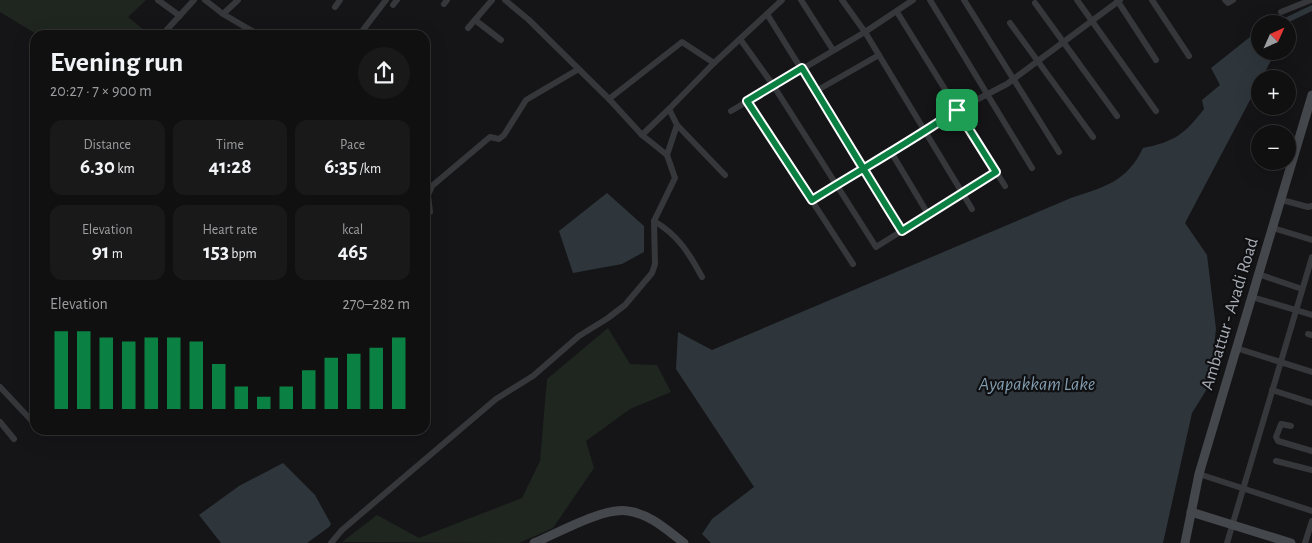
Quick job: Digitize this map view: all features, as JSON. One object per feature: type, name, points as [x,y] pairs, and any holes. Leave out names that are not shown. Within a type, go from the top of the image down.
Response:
[{"type":"street","points":[[158,0],[180,16]]},
{"type":"street","points":[[167,30],[194,0]]},
{"type":"street","points":[[206,0],[223,14],[249,30]]},
{"type":"street","points":[[223,14],[238,0]]},
{"type":"street","points":[[335,7],[340,0]]},
{"type":"street","points":[[363,30],[386,0]]},
{"type":"street","points":[[468,28],[492,0]]},
{"type":"street","points":[[331,543],[342,530],[465,424],[496,399],[533,376],[579,336],[625,305],[652,272],[655,264],[654,221],[675,178],[667,155],[642,135],[609,99],[577,70],[529,20],[505,0]]},
{"type":"street","points":[[642,135],[714,62],[782,0]]},
{"type":"street","points":[[802,0],[833,50]]},
{"type":"street","points":[[842,0],[865,32],[972,210]]},
{"type":"street","points":[[731,111],[865,32],[913,0]]},
{"type":"street","points":[[930,0],[985,94],[1032,168]]},
{"type":"street","points":[[964,0],[1058,152]]},
{"type":"street","points":[[1077,0],[1156,111]]},
{"type":"street","points":[[812,200],[925,132],[957,110],[1013,79],[1118,0],[1156,60]]},
{"type":"street","points":[[1152,0],[1189,56]]},
{"type":"street","points":[[1225,0],[1228,3],[1233,0]]},
{"type":"street","points":[[1281,12],[1298,2],[1311,0]]},
{"type":"street","points":[[1035,2],[1117,116]]},
{"type":"street","points":[[896,12],[1005,186]]},
{"type":"street","points":[[767,14],[902,231]]},
{"type":"street","points":[[475,20],[501,40]]},
{"type":"street","points":[[1010,23],[1093,137]]},
{"type":"street","points":[[740,39],[773,85],[876,247],[996,172]]},
{"type":"street","points":[[609,99],[682,42],[714,62]]},
{"type":"street","points":[[816,91],[879,55]]},
{"type":"street","points":[[430,192],[436,182],[490,137],[499,139],[504,135],[526,100],[577,70]]},
{"type":"street","name":"Ambattur - Avadi Road","points":[[1185,543],[1199,474],[1258,274],[1274,228],[1312,95]]},
{"type":"street","points":[[747,101],[853,264]]},
{"type":"street","points":[[669,108],[677,125],[725,175]]},
{"type":"street","points":[[667,155],[677,125]]},
{"type":"street","points":[[891,152],[928,214]]},
{"type":"street","points":[[1282,200],[1308,207],[1312,206]]},
{"type":"street","points":[[654,221],[670,230],[679,240],[702,277]]},
{"type":"street","points":[[1274,228],[1312,240]]},
{"type":"street","points":[[1227,543],[1312,257]]},
{"type":"street","points":[[1258,274],[1302,289]]},
{"type":"street","points":[[1252,297],[1312,315]]},
{"type":"street","points":[[1236,348],[1312,372]]},
{"type":"street","points":[[0,387],[30,419]]},
{"type":"street","points":[[1272,390],[1312,402]]},
{"type":"street","points":[[0,422],[14,439]]},
{"type":"street","points":[[1291,426],[1281,424],[1276,437],[1278,441],[1312,451]]},
{"type":"street","points":[[1276,461],[1312,470]]},
{"type":"street","points":[[1199,474],[1312,511]]},
{"type":"street","points":[[534,543],[596,517],[627,510],[641,514],[660,524],[684,543]]},
{"type":"street","points":[[1191,512],[1291,543]]},
{"type":"street","points":[[1305,543],[1312,521]]},
{"type":"shaded area","points":[[0,0],[146,0],[128,17],[144,30],[30,30],[0,12]]},
{"type":"shaded area","points":[[608,328],[630,364],[657,365],[671,392],[630,409],[586,441],[594,468],[553,528],[519,543],[342,542],[377,515],[419,538],[522,498],[540,461],[547,379]]},
{"type":"water","name":"Ayapakkam Lake","points":[[1251,36],[1251,60],[1271,60],[1266,70],[1251,70],[1251,98],[1185,223],[1207,255],[1216,329],[1210,384],[1192,413],[1163,543],[711,543],[702,534],[712,519],[754,487],[676,369],[678,332],[712,350],[1113,182],[1130,169],[1143,148],[1171,140],[1191,125],[1204,109],[1202,100],[1220,85],[1211,68]]},
{"type":"water","points":[[607,193],[644,226],[644,252],[622,264],[573,273],[559,231]]},
{"type":"water","points":[[283,463],[315,495],[331,524],[329,527],[307,543],[221,543],[199,515],[239,486]]},
{"type":"waterway","points":[[1296,16],[1312,8]]},
{"type":"route","points":[[957,110],[925,132],[863,168],[812,200],[747,101],[802,68],[863,168],[877,192],[902,231],[996,172],[957,110]]}]
